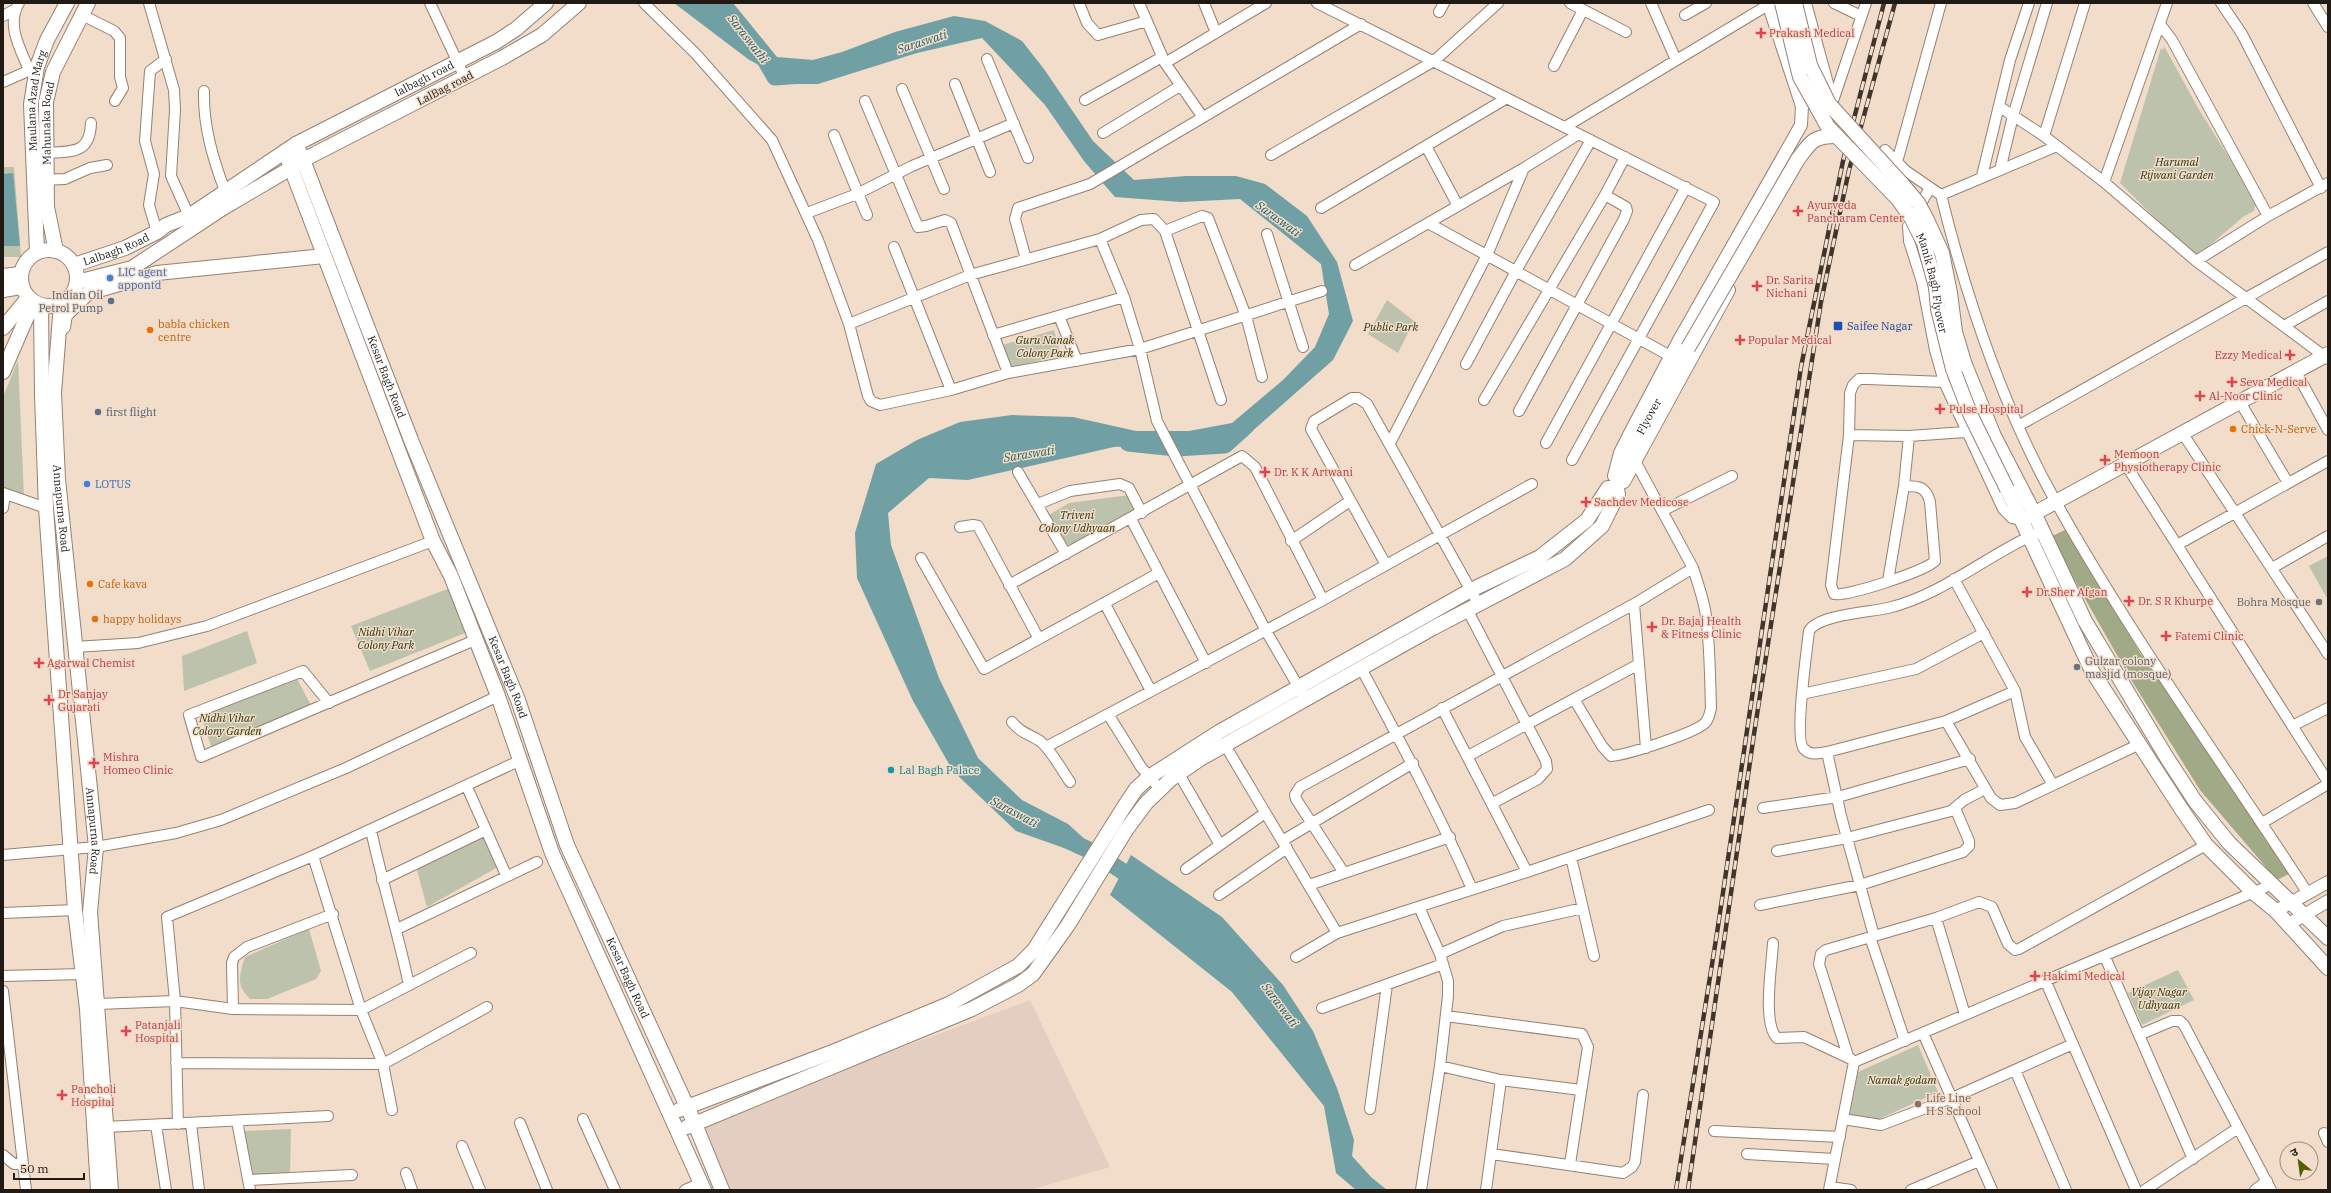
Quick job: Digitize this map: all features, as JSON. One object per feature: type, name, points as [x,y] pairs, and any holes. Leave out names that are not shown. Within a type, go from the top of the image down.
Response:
[{"type":"main road","name":"Maulana Azad Marg","points":[[37,252],[40,180],[30,116],[33,68],[67,3]]},
{"type":"main road","name":"lalbagh road","points":[[157,232],[166,225],[189,216],[291,148],[496,42],[516,29],[546,3]]},
{"type":"main road","name":"LalBag road","points":[[132,268],[152,257],[223,208],[297,164],[465,78],[542,35],[579,3]]},
{"type":"main road","name":"Manik Bagh Flyover","points":[[1782,3],[1800,77],[1828,127],[1898,199],[1912,219],[1924,243],[1936,287],[1938,309],[1953,369],[1971,416],[2029,517]]},
{"type":"main road","name":"Manik Bagh Flyover","points":[[1795,3],[1810,65],[1829,104],[1918,203],[1942,253],[1950,293],[1955,332],[1964,365],[2012,485]]},
{"type":"main road","name":"Mahunaka Road","points":[[56,251],[40,180],[46,153],[46,102],[53,72],[85,9]]},
{"type":"main road","name":"Flyover","points":[[1615,488],[1626,459],[1688,348],[1798,159],[1813,140],[1821,137],[1836,136]]},
{"type":"main road","points":[[291,148],[297,164]]},
{"type":"main road","name":"Kesar Bagh Road","points":[[297,164],[324,256],[433,540],[451,576],[498,696],[552,853],[703,1187]]},
{"type":"main road","name":"Kesar Bagh Road","points":[[297,164],[518,700],[568,845],[695,1124],[722,1190]]},
{"type":"main road","name":"Lalbagh Road","points":[[74,265],[125,248],[157,232]]},
{"type":"main road","points":[[3,290],[29,294],[61,304],[71,295],[77,282],[74,265],[64,254],[56,251],[37,252],[29,258],[29,294],[3,372]]},
{"type":"main road","points":[[59,340],[65,315],[88,293],[157,273],[324,256]]},
{"type":"main road","points":[[77,282],[132,268],[157,273]]},
{"type":"main road","points":[[3,276],[29,294]]},
{"type":"main road","points":[[3,328],[29,294]]},
{"type":"main road","name":"Annapurna Road","points":[[29,294],[42,395],[46,508],[72,849],[75,910],[83,974],[98,1190]]},
{"type":"main road","name":"Annapurna Road","points":[[61,304],[54,393],[59,487],[74,647],[96,847],[90,912],[98,1004],[105,1128],[111,1190]]},
{"type":"main road","points":[[2029,517],[2240,402],[2327,357]]},
{"type":"main road","points":[[678,1131],[972,1009],[1018,985],[1033,974],[1045,958],[1068,925],[1126,830],[1146,803],[1160,789],[1179,774],[1302,693],[1471,590],[1540,557],[1587,520],[1615,488]]},
{"type":"main road","points":[[670,1114],[722,1095],[949,1004],[1001,977],[1018,966],[1034,950],[1113,823],[1136,789],[1149,777],[1219,732],[1302,693],[1361,668],[1546,571],[1578,549],[1602,526],[1615,488]]},
{"type":"main road","points":[[2029,517],[2042,530],[2086,621],[2167,758],[2195,801],[2229,843],[2305,914],[2328,938]]},
{"type":"main road","points":[[2029,517],[2029,536],[2092,671],[2206,845],[2254,893],[2276,910],[2328,968]]},
{"type":"street","points":[[149,3],[166,59],[175,101],[170,170],[189,216]]},
{"type":"street","points":[[430,3],[465,78]]},
{"type":"street","points":[[644,3],[696,54],[772,140],[807,213],[849,324],[864,386],[871,401],[880,406],[951,390],[1008,373],[1140,349],[1246,316],[1322,290]]},
{"type":"street","points":[[1079,3],[1087,23],[1098,35],[1147,21]]},
{"type":"street","points":[[1139,3],[1164,60],[1180,86],[1202,116]]},
{"type":"street","points":[[1204,3],[1216,33]]},
{"type":"street","points":[[1084,100],[1216,33],[1266,3]]},
{"type":"street","points":[[1318,3],[1333,7],[1360,24],[1714,202],[1572,460]]},
{"type":"street","points":[[1271,155],[1434,61],[1498,3]]},
{"type":"street","points":[[1570,3],[1626,32]]},
{"type":"street","points":[[1651,3],[1676,60]]},
{"type":"street","points":[[1685,15],[1706,3]]},
{"type":"street","points":[[1805,3],[1832,104]]},
{"type":"street","points":[[1834,3],[1861,16]]},
{"type":"street","points":[[1615,488],[1635,461],[1748,257],[1826,122],[1866,3]]},
{"type":"street","points":[[1897,162],[1941,3]]},
{"type":"street","points":[[1982,176],[2000,107],[2010,60],[2029,3]]},
{"type":"street","points":[[2000,170],[2013,116],[2047,3]]},
{"type":"street","points":[[2044,136],[2085,3]]},
{"type":"street","points":[[2104,182],[2167,3]]},
{"type":"street","points":[[2196,261],[2268,216],[2325,186],[2242,34],[2221,3]]},
{"type":"street","points":[[2313,3],[2328,27]]},
{"type":"street","points":[[1565,127],[1768,4],[1802,106],[1802,125],[1623,446],[1616,472],[1615,488]]},
{"type":"street","points":[[3,82],[33,68],[15,35],[12,23],[17,7]]},
{"type":"street","points":[[3,16],[17,7]]},
{"type":"street","points":[[85,9],[114,31],[120,38],[120,77],[123,88],[115,101]]},
{"type":"street","points":[[1554,66],[1583,10]]},
{"type":"street","points":[[1026,259],[1015,219],[1018,208],[1090,184],[1202,116],[1360,24]]},
{"type":"street","points":[[2160,24],[2172,40],[2268,216]]},
{"type":"street","points":[[987,58],[1028,158]]},
{"type":"street","points":[[157,232],[149,204],[154,174],[147,151],[145,132],[149,107],[150,71],[166,59]]},
{"type":"street","points":[[955,84],[990,172]]},
{"type":"street","points":[[1103,133],[1180,86]]},
{"type":"street","points":[[902,90],[944,189]]},
{"type":"street","points":[[204,91],[204,110],[207,133],[225,191]]},
{"type":"street","points":[[1321,208],[1507,98]]},
{"type":"street","points":[[865,101],[894,174],[918,227],[945,220],[951,223],[1008,373]]},
{"type":"street","points":[[2000,107],[2044,136],[2104,182],[2196,261],[2327,357]]},
{"type":"street","points":[[46,153],[75,151],[82,148],[91,134],[91,123]]},
{"type":"street","points":[[807,213],[857,194],[894,174],[1014,123]]},
{"type":"street","points":[[834,134],[857,194],[867,215]]},
{"type":"street","points":[[1355,265],[1524,168],[1579,134]]},
{"type":"street","points":[[1466,364],[1516,271],[1591,140]]},
{"type":"street","points":[[1426,146],[1458,206]]},
{"type":"street","points":[[1941,195],[1982,176],[2057,146]]},
{"type":"street","points":[[1885,150],[1897,162],[1941,195],[1986,346],[2018,426],[2056,503],[2135,634],[2307,892]]},
{"type":"street","points":[[1484,400],[1605,195],[1625,157]]},
{"type":"street","points":[[40,180],[65,179],[90,168],[107,165]]},
{"type":"street","points":[[1390,443],[1486,255],[1524,168]]},
{"type":"street","points":[[1546,443],[1686,187]]},
{"type":"street","points":[[1930,188],[1908,226],[1907,235],[1922,282],[1935,350],[1944,382],[1965,432],[2003,509],[2012,518],[2029,517]]},
{"type":"street","points":[[1519,411],[1627,211],[1623,204],[1605,195]]},
{"type":"street","points":[[1165,231],[1202,216],[1208,218],[1246,316],[1262,377]]},
{"type":"street","points":[[849,324],[970,275],[1100,239],[1148,219],[1154,219],[1165,231],[1221,400]]},
{"type":"street","points":[[1428,223],[1577,306],[1611,322],[1672,356]]},
{"type":"street","points":[[1267,234],[1303,347]]},
{"type":"street","points":[[1100,239],[1124,297],[1140,349],[1157,421],[1266,630],[1302,693]]},
{"type":"street","points":[[894,247],[951,390]]},
{"type":"street","points":[[2018,426],[2328,252]]},
{"type":"street","points":[[3,271],[29,294]]},
{"type":"street","points":[[993,335],[1124,297]]},
{"type":"street","points":[[2284,326],[2328,301]]},
{"type":"street","points":[[1059,316],[1077,361]]},
{"type":"street","points":[[2296,372],[2328,430]]},
{"type":"street","points":[[1904,486],[1919,486],[1925,490],[1929,497],[1935,561],[1927,568],[1838,595],[1832,590],[1849,435],[1850,393],[1853,385],[1859,379],[1944,382]]},
{"type":"street","points":[[1386,566],[1310,429],[1312,423],[1352,398],[1358,398],[1367,404],[1471,590],[1473,608],[1501,676],[1546,761],[1547,769],[1538,779],[1493,803]]},
{"type":"street","points":[[2240,402],[2288,483]]},
{"type":"street","points":[[1849,435],[1909,436],[1965,432]]},
{"type":"street","points":[[2183,434],[2328,654]]},
{"type":"street","points":[[1888,581],[1904,486],[1909,436]]},
{"type":"street","points":[[397,445],[411,440]]},
{"type":"street","points":[[1009,585],[1131,520],[1242,456],[1250,461],[1323,600]]},
{"type":"street","points":[[1574,699],[1606,753],[1611,756],[1619,756],[1646,748],[1697,728],[1705,723],[1709,717],[1711,708],[1706,614],[1693,568],[1635,461]]},
{"type":"street","points":[[2177,545],[2328,461]]},
{"type":"street","points":[[2126,465],[2328,783],[2262,823]]},
{"type":"street","points":[[1018,472],[1066,554]]},
{"type":"street","points":[[1662,511],[1732,476]]},
{"type":"street","points":[[1038,504],[1070,491],[1120,484],[1129,488],[1142,513]]},
{"type":"street","points":[[1046,747],[1386,566],[1532,484]]},
{"type":"street","points":[[3,508],[4,494],[46,508]]},
{"type":"street","points":[[1291,541],[1350,502]]},
{"type":"street","points":[[1131,520],[1206,663]]},
{"type":"street","points":[[960,527],[973,525],[978,526],[1039,639]]},
{"type":"street","points":[[2015,691],[1946,721],[1827,752],[1815,754],[1803,749],[1800,740],[1802,694],[1809,631],[1811,627],[1821,621],[1900,605],[1954,579],[2042,530]]},
{"type":"street","points":[[2272,568],[2328,536]]},
{"type":"street","points":[[74,647],[138,643],[207,626],[433,540]]},
{"type":"street","points":[[921,558],[984,669],[1105,604],[1159,573]]},
{"type":"street","points":[[1344,873],[1294,795],[1300,787],[1396,733],[1634,604],[1693,568]]},
{"type":"street","points":[[1954,579],[2015,691],[2025,737],[2053,785]]},
{"type":"street","points":[[1105,604],[1151,691]]},
{"type":"street","points":[[1634,604],[1646,748]]},
{"type":"street","points":[[1802,694],[1916,669],[1984,633]]},
{"type":"street","points":[[329,703],[303,671],[189,715],[200,758],[329,703],[475,640]]},
{"type":"street","points":[[1468,756],[1639,664]]},
{"type":"street","points":[[1361,668],[1413,763],[1450,837],[1472,889]]},
{"type":"street","points":[[3,855],[96,847],[176,833],[221,820],[346,768],[498,696]]},
{"type":"street","points":[[1442,708],[1493,803],[1527,872]]},
{"type":"street","points":[[2292,726],[2328,708]]},
{"type":"street","points":[[1108,714],[1149,777],[1160,789]]},
{"type":"street","points":[[1946,721],[1970,759],[1985,789],[1994,802],[2000,805],[2015,803],[2140,744]]},
{"type":"street","points":[[1012,722],[1024,734],[1039,741],[1046,747],[1070,782]]},
{"type":"street","points":[[1225,745],[1337,933]]},
{"type":"street","points":[[1827,752],[1872,936],[1905,1041]]},
{"type":"street","points":[[1763,808],[1838,797],[1970,759]]},
{"type":"street","points":[[178,1124],[175,1001],[167,916],[313,856],[466,787],[521,760]]},
{"type":"street","points":[[1219,895],[1312,823],[1413,763]]},
{"type":"street","points":[[1179,774],[1220,845]]},
{"type":"street","points":[[466,787],[506,875]]},
{"type":"street","points":[[1777,851],[1847,838],[1951,811],[1964,800],[1985,789]]},
{"type":"street","points":[[1760,905],[1860,885],[1967,850],[1969,841],[1956,808]]},
{"type":"street","points":[[1296,957],[1337,933],[1527,872],[1709,810]]},
{"type":"street","points":[[1186,869],[1265,813]]},
{"type":"street","points":[[371,830],[382,880],[397,929],[409,985]]},
{"type":"street","points":[[382,880],[486,830]]},
{"type":"street","points":[[1309,885],[1450,837]]},
{"type":"street","points":[[1851,1190],[1830,1188],[1843,1119],[1851,1059],[1819,964],[1819,958],[1826,950],[1936,918],[1979,902],[1986,903],[1994,911],[2008,944],[2015,950],[2019,949],[2206,845]]},
{"type":"street","points":[[313,856],[333,914],[361,1010],[383,1064],[392,1110]]},
{"type":"street","points":[[1571,857],[1594,956]]},
{"type":"street","points":[[397,929],[506,875],[537,862]]},
{"type":"street","points":[[2276,910],[2328,882]]},
{"type":"street","points":[[1773,943],[1769,1020],[1773,1034],[1777,1038],[1804,1037],[1851,1059],[1905,1041],[2105,957],[2273,884]]},
{"type":"street","points":[[2289,924],[2328,901]]},
{"type":"street","points":[[1419,907],[1442,959],[1448,981],[1446,1016],[1440,1066],[1421,1190]]},
{"type":"street","points":[[1322,1008],[1387,985],[1442,959],[1503,926],[1561,911],[1583,908]]},
{"type":"street","points":[[3,913],[75,910]]},
{"type":"street","points":[[233,1009],[232,963],[239,952],[247,947],[333,914]]},
{"type":"street","points":[[1936,918],[1966,1015]]},
{"type":"street","points":[[2328,927],[2328,938]]},
{"type":"street","points":[[98,1004],[175,1001],[233,1009],[361,1010],[471,953]]},
{"type":"street","points":[[2105,957],[2193,1159]]},
{"type":"street","points":[[3,976],[83,974]]},
{"type":"street","points":[[2046,982],[2136,1190]]},
{"type":"street","points":[[1370,1109],[1387,985]]},
{"type":"street","points":[[3,991],[26,1190]]},
{"type":"street","points":[[176,1063],[383,1064],[487,1008]]},
{"type":"street","points":[[1446,1016],[1582,1034],[1588,1047],[1570,1164]]},
{"type":"street","points":[[2139,1035],[2172,1021],[2180,1021],[2269,1186],[2255,1190]]},
{"type":"street","points":[[1923,1033],[1992,1190]]},
{"type":"street","points":[[1843,1119],[1881,1125],[1952,1098],[2073,1044]]},
{"type":"street","points":[[1440,1066],[1501,1080],[1581,1090]]},
{"type":"street","points":[[2015,1070],[2066,1190]]},
{"type":"street","points":[[1486,1190],[1501,1080]]},
{"type":"street","points":[[1492,1154],[1570,1164],[1623,1173],[1632,1167],[1643,1095]]},
{"type":"street","points":[[105,1128],[328,1116]]},
{"type":"street","points":[[583,1119],[615,1190]]},
{"type":"street","points":[[237,1122],[250,1185],[352,1175]]},
{"type":"street","points":[[520,1123],[547,1190]]},
{"type":"street","points":[[191,1124],[199,1190]]},
{"type":"street","points":[[156,1125],[166,1190]]},
{"type":"street","points":[[2145,1190],[2238,1128]]},
{"type":"street","points":[[1714,1132],[1840,1136]]},
{"type":"street","points":[[462,1146],[480,1190]]},
{"type":"street","points":[[1747,1154],[1835,1159]]},
{"type":"street","points":[[3,1155],[14,1164],[23,1164]]},
{"type":"street","points":[[1911,1190],[1922,1188],[1979,1161]]},
{"type":"street","points":[[406,1173],[412,1190]]},
{"type":"street","points":[[685,1190],[703,1187]]},
{"type":"shaded area","points":[[1030,1000],[1110,1167],[1030,1190],[721,1190],[695,1124]]},
{"type":"green space","name":"Harumal Rijwani Garden","points":[[2164,46],[2198,108],[2258,204],[2254,208],[2255,210],[2243,217],[2195,258],[2120,183],[2161,48],[2163,50]]},
{"type":"green space","points":[[3,167],[14,167],[21,257],[3,257]]},
{"type":"green space","name":"Public Park","points":[[1387,300],[1414,321],[1398,353],[1368,334]]},
{"type":"green space","name":"Guru Nanak Colony Park","points":[[1054,330],[1061,355],[1009,368],[1003,345]]},
{"type":"green space","points":[[18,360],[24,497],[3,488],[3,397]]},
{"type":"green space","name":"Triveni Colony Udhyaan","points":[[1129,495],[1137,511],[1073,546],[1065,543],[1049,515],[1069,503]]},
{"type":"green space","points":[[2067,529],[2140,653],[2201,739],[2289,874],[2277,880],[2200,790],[2130,678],[2050,537]]},
{"type":"green space","points":[[2328,556],[2328,600],[2309,566]]},
{"type":"green space","name":"Nidhi Vihar Colony Park","points":[[450,588],[470,631],[370,671],[351,626]]},
{"type":"green space","points":[[247,631],[257,663],[184,691],[182,656]]},
{"type":"green space","name":"Nidhi Vihar Colony Garden","points":[[296,677],[314,711],[213,752],[200,713]]},
{"type":"green space","points":[[485,833],[498,867],[427,907],[417,870],[425,861]]},
{"type":"green space","points":[[309,929],[321,971],[316,979],[267,999],[250,999],[242,989],[240,980],[241,969],[245,957]]},
{"type":"green space","name":"Vijay Nagar Udhyaan","points":[[2178,970],[2194,1000],[2142,1025],[2128,993]]},
{"type":"green space","name":"Namak godam","points":[[1918,1045],[1938,1092],[1877,1120],[1850,1114],[1858,1072]]},
{"type":"green space","points":[[291,1129],[290,1176],[254,1178],[244,1131]]},
{"type":"water","points":[[674,3],[733,3],[777,57],[813,60],[842,52],[895,32],[954,16],[985,21],[1022,41],[1044,69],[1093,141],[1134,180],[1186,176],[1236,176],[1265,184],[1307,216],[1337,262],[1353,321],[1333,360],[1241,441],[1114,447],[968,480],[929,478],[888,513],[891,545],[939,678],[978,758],[1022,800],[1068,824],[1089,843],[1081,854],[1016,831],[953,771],[913,701],[857,578],[855,533],[876,464],[917,440],[960,422],[1012,415],[1073,417],[1136,431],[1189,431],[1232,423],[1283,380],[1315,347],[1329,314],[1321,264],[1240,199],[1181,202],[1115,197],[1084,161],[1045,105],[982,38],[917,53],[818,84],[793,84],[748,59]]},
{"type":"water","points":[[13,173],[20,246],[3,246],[3,174]]},
{"type":"water","points":[[1131,855],[1222,917],[1283,985],[1313,1031],[1337,1088],[1354,1140],[1352,1156],[1371,1177],[1387,1190],[1356,1190],[1336,1173],[1324,1106],[1232,992],[1110,895]]},
{"type":"waterway","name":"Saraswathi","points":[[761,53],[775,77],[803,75]]},
{"type":"waterway","name":"Saraswati","points":[[1128,443],[1176,448],[1225,445],[1246,426]]},
{"type":"waterway","name":"Saraswati","points":[[1065,839],[1093,852],[1142,884]]},
{"type":"railway","points":[[1676,1190],[1717,933],[1801,367],[1843,161],[1884,3]]},
{"type":"railway","points":[[1688,1190],[1754,734],[1821,302],[1849,170],[1895,3]]},
{"type":"place","name":"Prakash Medical","points":[[1761,33]]},
{"type":"place","name":"Ayurveda Pancharam Center","points":[[1798,211]]},
{"type":"place","name":"LIC agent appontd","points":[[110,278]]},
{"type":"place","name":"Dr. Sarita Nichani","points":[[1757,286]]},
{"type":"place","name":"Indian Oil Petrol Pump","points":[[111,301]]},
{"type":"place","name":"Saifee Nagar","points":[[1838,326]]},
{"type":"place","name":"babla chicken centre","points":[[150,330]]},
{"type":"place","name":"Popular Medical","points":[[1740,340]]},
{"type":"place","name":"Ezzy Medical","points":[[2290,355]]},
{"type":"place","name":"Seva Medical","points":[[2232,382]]},
{"type":"place","name":"Al-Noor Clinic","points":[[2200,396]]},
{"type":"place","name":"Pulse Hospital","points":[[1940,409]]},
{"type":"place","name":"first flight","points":[[98,412]]},
{"type":"place","name":"Chick-N-Serve","points":[[2233,429]]},
{"type":"place","name":"Memoon Physiotherapy Clinic","points":[[2105,460]]},
{"type":"place","name":"Dr. K K Artwani","points":[[1265,472]]},
{"type":"place","name":"LOTUS","points":[[87,484]]},
{"type":"place","name":"Sachdev Medicose","points":[[1586,502]]},
{"type":"place","name":"Cafe kava","points":[[90,584]]},
{"type":"place","name":"Dr.Sher Afgan","points":[[2027,592]]},
{"type":"place","name":"Dr. S R Khurpe","points":[[2129,601]]},
{"type":"place","name":"Bohra Mosque","points":[[2319,602]]},
{"type":"place","name":"happy holidays","points":[[95,619]]},
{"type":"place","name":"Dr. Bajaj Health & Fitness Clinic","points":[[1652,627]]},
{"type":"place","name":"Fatemi Clinic","points":[[2166,636]]},
{"type":"place","name":"Agarwal Chemist","points":[[39,663]]},
{"type":"place","name":"Gulzar colony masjid (mosque)","points":[[2077,667]]},
{"type":"place","name":"Dr Sanjay Gujarati","points":[[49,700]]},
{"type":"place","name":"Mishra Homeo Clinic","points":[[94,763]]},
{"type":"place","name":"Lal Bagh Palace","points":[[891,770]]},
{"type":"place","name":"Hakimi Medical","points":[[2035,976]]},
{"type":"place","name":"Patanjali Hospital","points":[[126,1031]]},
{"type":"place","name":"Pancholi Hospital","points":[[62,1095]]},
{"type":"place","name":"Life Line H S School","points":[[1918,1104]]}]
